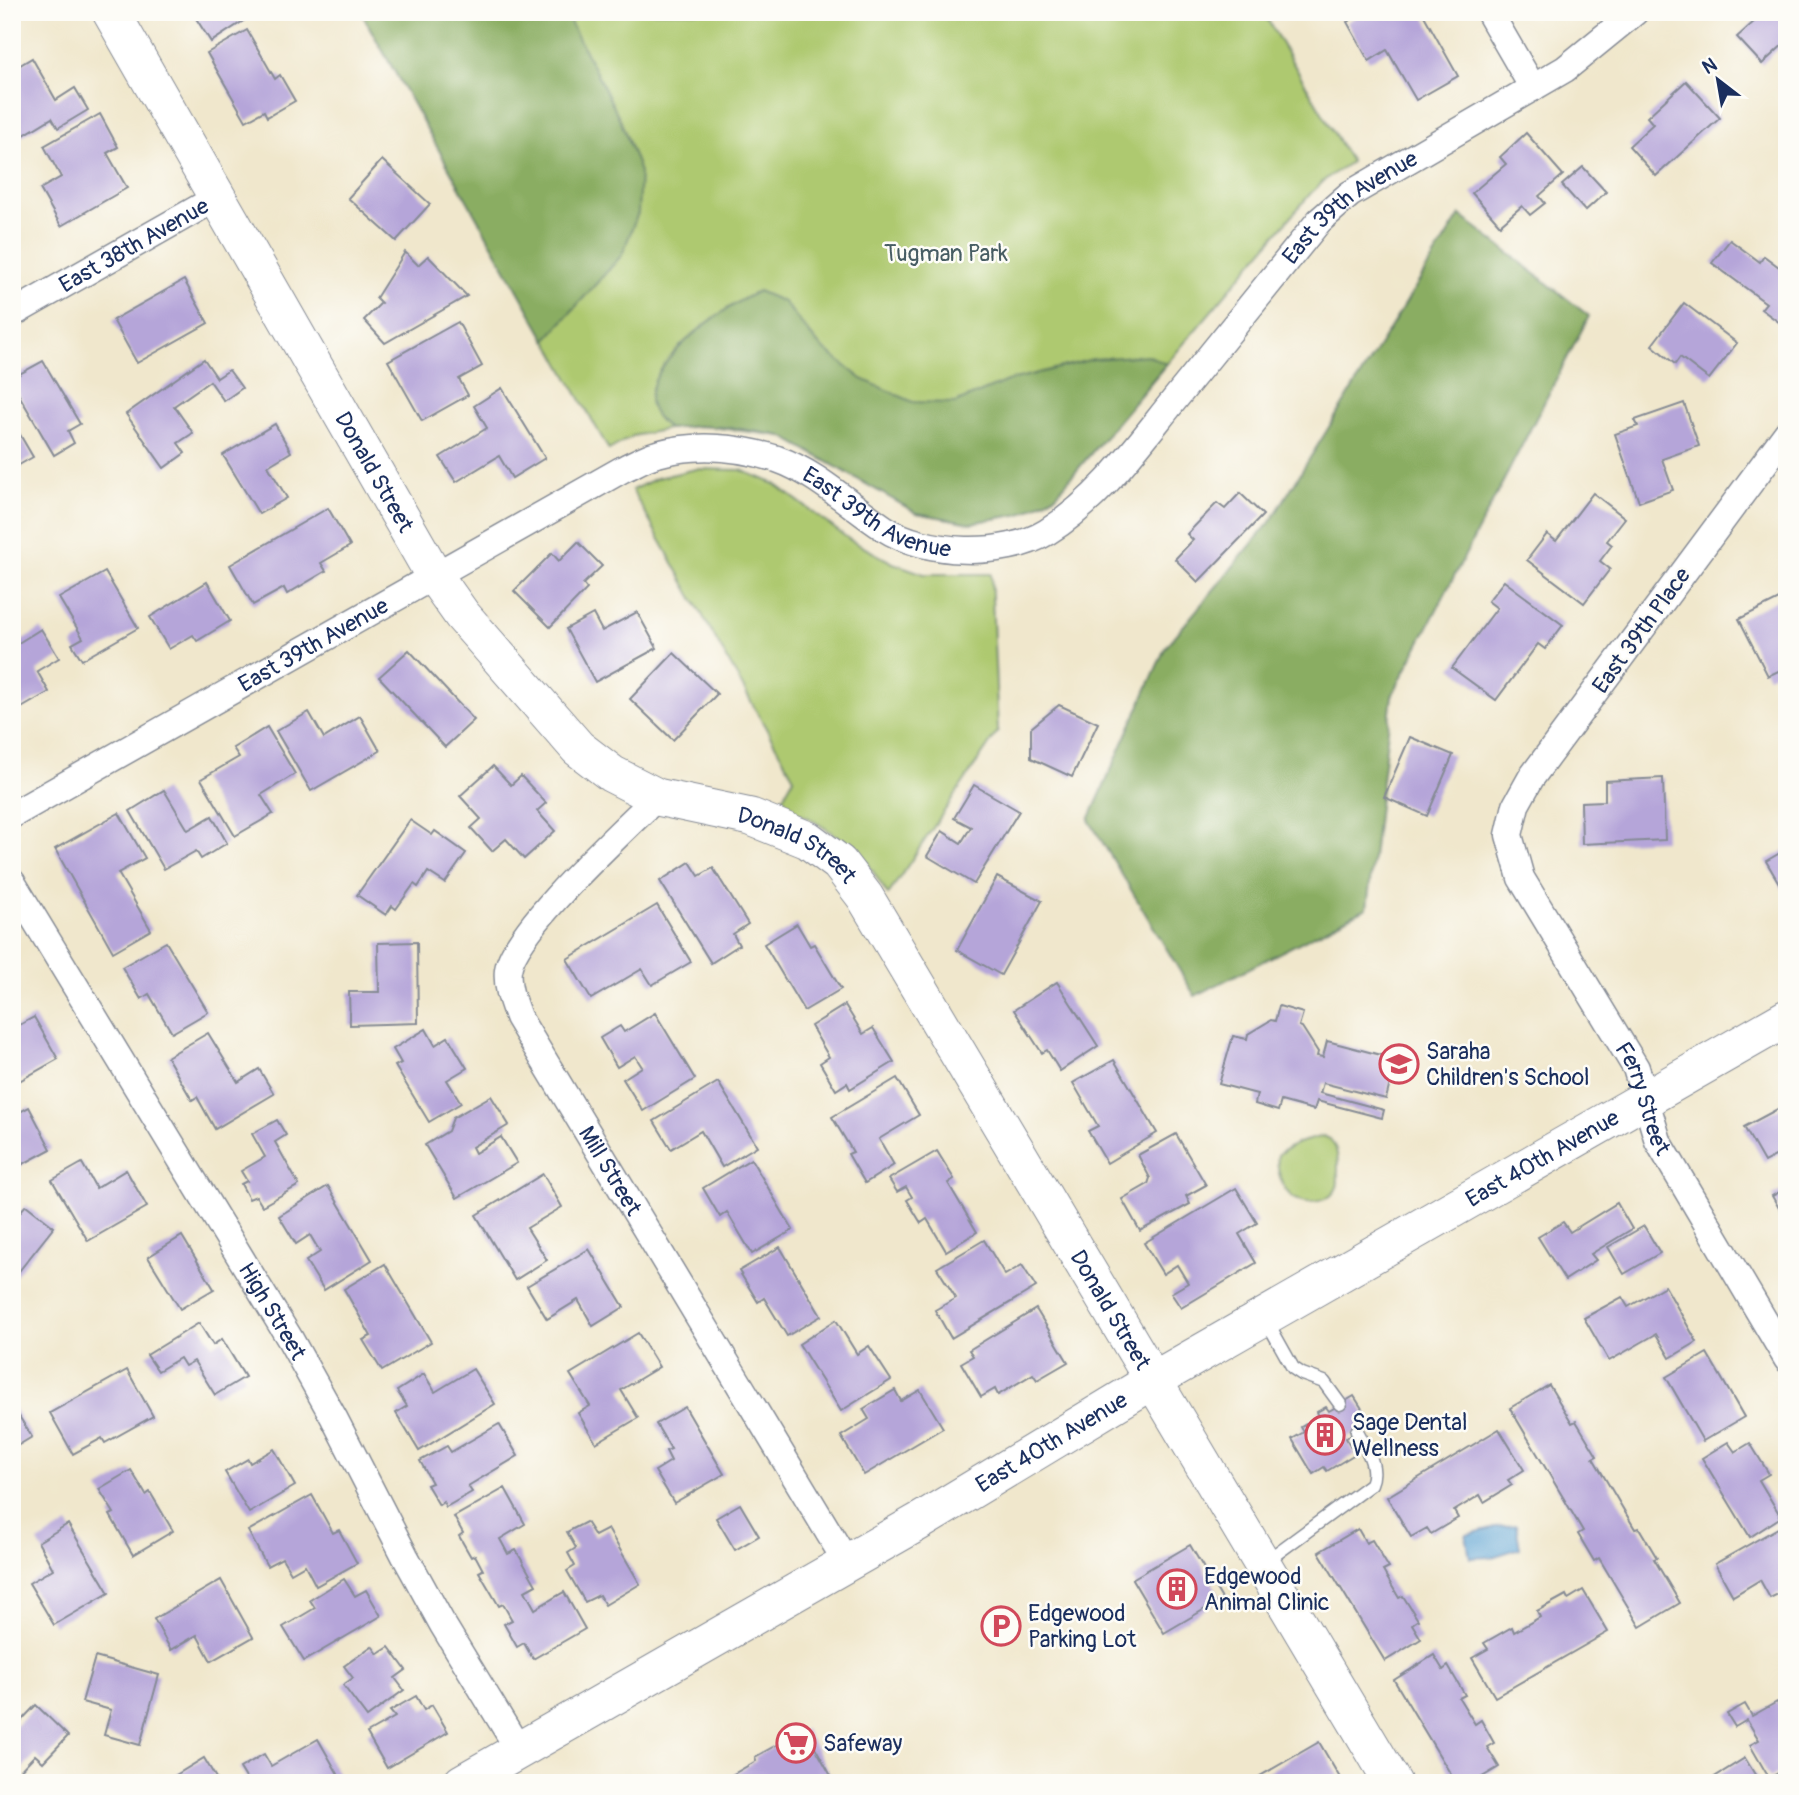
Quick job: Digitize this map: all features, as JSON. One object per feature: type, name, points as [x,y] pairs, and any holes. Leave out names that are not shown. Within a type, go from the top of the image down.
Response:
[{"type":"street","name":"Donald Street","points":[[111,12],[435,577],[462,615],[578,748],[612,774],[657,797],[751,817],[808,840],[839,863],[865,897],[1393,1783]]},
{"type":"street","points":[[1489,12],[1533,88]]},
{"type":"street","name":"East 39th Avenue","points":[[12,815],[623,469],[656,454],[692,448],[736,448],[779,460],[822,483],[887,530],[919,543],[964,551],[1002,549],[1045,534],[1080,508],[1131,453],[1319,221],[1350,194],[1565,69],[1635,12]]},
{"type":"street","name":"East 38th Avenue","points":[[12,314],[218,197]]},
{"type":"street","name":"East 39th Place","points":[[1509,835],[1516,805],[1531,778],[1787,433]]},
{"type":"street","name":"Mill Street","points":[[657,797],[542,914],[520,943],[508,970],[510,994],[518,1017],[847,1563]]},
{"type":"street","name":"Ferry Street","points":[[1509,835],[1521,878],[1636,1068],[1658,1141],[1787,1359]]},
{"type":"street","name":"High Street","points":[[12,882],[290,1339],[405,1556],[519,1750]]},
{"type":"street","name":"East 40th Avenue","points":[[462,1783],[847,1563],[1152,1381],[1787,1018]]},
{"type":"lane","points":[[1265,1317],[1293,1368],[1324,1382],[1340,1404]]},
{"type":"lane","points":[[1262,1564],[1371,1484],[1374,1468],[1357,1431]]},
{"type":"green space","name":"Tugman Park","points":[[361,12],[1263,12],[1351,162],[1311,193],[1056,495],[1021,514],[971,523],[917,513],[782,436],[702,426],[633,436],[609,450]]},
{"type":"green space","points":[[361,12],[569,12],[570,22],[620,119],[640,172],[638,213],[622,255],[546,340]]},
{"type":"green space","points":[[1460,215],[1589,316],[1392,696],[1367,908],[1195,996],[1089,820],[1165,648],[1271,521]]},
{"type":"green space","points":[[758,291],[784,302],[819,345],[862,379],[913,402],[955,403],[1007,381],[1093,359],[1148,355],[1166,364],[1056,495],[1021,514],[971,523],[917,513],[782,436],[735,428],[697,426],[668,429],[662,423],[653,411],[650,398],[654,382],[664,366],[692,335],[727,309]]},
{"type":"green space","points":[[696,469],[741,470],[775,484],[850,540],[893,563],[924,574],[991,574],[998,731],[888,895],[860,851],[809,818],[778,806],[794,778],[632,490],[657,478]]},
{"type":"green space","points":[[1323,1136],[1330,1139],[1336,1150],[1337,1187],[1330,1196],[1318,1201],[1306,1202],[1294,1198],[1283,1184],[1278,1154],[1298,1143]]},
{"type":"water","points":[[1516,1525],[1520,1548],[1492,1557],[1470,1558],[1466,1535],[1495,1527]]},
{"type":"building","points":[[192,12],[257,12],[211,42]]},
{"type":"building","points":[[1365,12],[1422,12],[1458,76],[1416,100],[1387,50],[1369,61],[1347,22]]},
{"type":"building","points":[[1765,12],[1787,12],[1787,41],[1762,64],[1737,37]]},
{"type":"building","points":[[247,30],[275,79],[280,75],[295,101],[267,117],[264,111],[246,121],[207,53]]},
{"type":"building","points":[[32,58],[56,100],[75,88],[88,110],[58,128],[52,118],[14,141],[12,70]]},
{"type":"building","points":[[1686,81],[1720,118],[1656,176],[1629,146],[1653,124],[1647,117]]},
{"type":"building","points":[[100,114],[118,147],[107,153],[127,188],[61,226],[40,189],[61,177],[44,146]]},
{"type":"building","points":[[1526,133],[1563,175],[1539,196],[1545,203],[1530,215],[1522,206],[1500,225],[1472,193],[1506,164],[1500,157]]},
{"type":"building","points":[[382,160],[430,204],[396,241],[348,198]]},
{"type":"building","points":[[1583,167],[1606,192],[1585,211],[1562,185]]},
{"type":"building","points":[[1730,240],[1760,262],[1764,256],[1787,273],[1787,328],[1761,309],[1766,303],[1712,263]]},
{"type":"building","points":[[405,252],[418,265],[428,256],[467,296],[385,343],[364,320],[381,303],[376,298]]},
{"type":"building","points":[[184,280],[208,323],[137,363],[113,320]]},
{"type":"building","points":[[1684,303],[1737,343],[1709,379],[1680,357],[1675,364],[1652,345]]},
{"type":"building","points":[[458,322],[482,366],[459,379],[468,395],[422,421],[388,361]]},
{"type":"building","points":[[204,359],[217,378],[229,370],[242,388],[224,401],[210,381],[174,406],[193,433],[178,443],[185,453],[164,468],[126,414]]},
{"type":"building","points":[[43,361],[80,424],[68,431],[74,443],[54,455],[12,383],[12,378]]},
{"type":"building","points":[[502,388],[545,458],[512,478],[499,456],[456,482],[440,457],[487,428],[474,406]]},
{"type":"building","points":[[1684,403],[1699,446],[1662,459],[1673,490],[1639,502],[1615,434],[1638,426],[1635,420]]},
{"type":"building","points":[[12,421],[33,457],[12,469]]},
{"type":"building","points":[[275,424],[291,452],[268,466],[287,498],[259,514],[223,455]]},
{"type":"building","points":[[1240,493],[1263,515],[1198,582],[1175,559],[1193,540],[1187,534],[1217,503],[1225,509]]},
{"type":"building","points":[[1593,493],[1625,518],[1607,541],[1612,545],[1600,561],[1610,569],[1584,603],[1527,560],[1547,534],[1556,541]]},
{"type":"building","points":[[328,508],[350,546],[321,563],[326,571],[287,594],[284,588],[253,605],[230,565]]},
{"type":"building","points":[[578,542],[602,566],[583,584],[587,589],[550,627],[514,591],[552,553],[559,561]]},
{"type":"building","points":[[105,572],[138,628],[82,660],[72,644],[83,638],[59,598]]},
{"type":"building","points":[[1504,581],[1563,625],[1545,649],[1538,644],[1496,700],[1452,668],[1497,608],[1488,601]]},
{"type":"building","points":[[207,582],[230,621],[197,641],[193,635],[169,649],[150,617]]},
{"type":"building","points":[[1787,595],[1787,667],[1768,676],[1739,619]]},
{"type":"building","points":[[637,612],[657,648],[595,682],[566,629],[593,614],[602,631]]},
{"type":"building","points":[[41,629],[59,658],[37,671],[49,692],[18,710],[12,700],[12,647]]},
{"type":"building","points":[[409,650],[474,720],[445,747],[379,677]]},
{"type":"building","points":[[674,653],[717,694],[673,740],[630,699]]},
{"type":"building","points":[[1059,705],[1098,723],[1072,777],[1031,758],[1031,728]]},
{"type":"building","points":[[309,712],[324,738],[360,716],[380,751],[311,791],[276,731]]},
{"type":"building","points":[[267,727],[295,774],[261,795],[273,814],[235,836],[201,779],[239,757],[233,748]]},
{"type":"building","points":[[1410,737],[1453,755],[1427,816],[1384,797]]},
{"type":"building","points":[[493,766],[511,785],[521,776],[546,803],[537,811],[555,831],[524,859],[506,839],[492,851],[471,828],[481,819],[460,796]]},
{"type":"building","points":[[1663,778],[1665,840],[1582,844],[1581,802],[1605,801],[1605,781]]},
{"type":"building","points":[[974,785],[1019,811],[974,884],[927,856],[942,831],[961,843],[971,827],[954,818]]},
{"type":"building","points":[[164,790],[188,830],[212,816],[227,843],[201,859],[196,851],[164,869],[130,811]]},
{"type":"building","points":[[119,813],[145,858],[118,873],[151,930],[113,952],[55,849]]},
{"type":"building","points":[[410,820],[432,835],[435,831],[466,853],[445,883],[428,872],[418,887],[414,884],[396,909],[392,906],[386,915],[357,895]]},
{"type":"building","points":[[1787,849],[1787,887],[1783,890],[1766,861]]},
{"type":"building","points":[[690,862],[699,876],[713,868],[748,924],[733,934],[739,945],[711,963],[660,881]]},
{"type":"building","points":[[997,877],[1042,901],[1001,975],[957,950]]},
{"type":"building","points":[[657,905],[691,962],[652,985],[642,969],[591,999],[567,959]]},
{"type":"building","points":[[797,924],[810,946],[814,944],[841,989],[804,1011],[764,944]]},
{"type":"building","points":[[166,942],[208,1012],[172,1033],[149,994],[141,999],[122,967]]},
{"type":"building","points":[[417,942],[418,1023],[350,1025],[349,992],[379,992],[378,943]]},
{"type":"building","points":[[1057,982],[1098,1046],[1060,1071],[1047,1050],[1042,1053],[1014,1010]]},
{"type":"building","points":[[845,1005],[863,1034],[873,1028],[894,1062],[850,1089],[847,1083],[836,1090],[820,1063],[829,1057],[811,1026]]},
{"type":"building","name":"Saraha Children's School","points":[[1279,1006],[1303,1013],[1299,1026],[1318,1052],[1317,1056],[1323,1057],[1327,1041],[1396,1059],[1386,1099],[1323,1083],[1320,1093],[1384,1110],[1382,1118],[1317,1101],[1314,1110],[1281,1101],[1278,1111],[1255,1104],[1257,1094],[1219,1084],[1233,1036],[1247,1039],[1248,1034],[1271,1020],[1275,1021]]},
{"type":"building","points":[[655,1013],[695,1079],[643,1111],[623,1079],[642,1067],[635,1056],[617,1067],[600,1038],[620,1026],[624,1032]]},
{"type":"building","points":[[34,1017],[58,1059],[12,1085],[12,1029]]},
{"type":"building","points":[[426,1029],[435,1045],[448,1037],[467,1068],[447,1080],[461,1103],[429,1122],[395,1066],[401,1063],[393,1049]]},
{"type":"building","points":[[208,1033],[238,1082],[259,1069],[274,1094],[215,1129],[197,1097],[192,1100],[167,1057]]},
{"type":"building","points":[[1114,1060],[1157,1133],[1107,1163],[1088,1131],[1098,1126],[1073,1083]]},
{"type":"building","points":[[897,1078],[919,1115],[879,1139],[894,1165],[865,1183],[848,1154],[853,1152],[832,1117]]},
{"type":"building","points":[[718,1082],[757,1146],[722,1167],[701,1131],[671,1149],[654,1121]]},
{"type":"building","points":[[491,1096],[509,1125],[472,1147],[475,1153],[501,1137],[517,1163],[457,1198],[425,1145],[448,1131],[453,1118]]},
{"type":"building","points":[[1787,1104],[1787,1150],[1764,1162],[1744,1127]]},
{"type":"building","points":[[29,1107],[51,1149],[12,1170],[12,1116]]},
{"type":"building","points":[[277,1120],[286,1135],[275,1142],[299,1185],[262,1206],[256,1196],[249,1199],[241,1184],[247,1181],[241,1171],[265,1157],[252,1134]]},
{"type":"building","points":[[1176,1134],[1206,1185],[1186,1196],[1190,1204],[1140,1231],[1122,1199],[1148,1184],[1150,1178],[1138,1155]]},
{"type":"building","points":[[937,1151],[954,1179],[948,1183],[977,1232],[946,1251],[927,1219],[921,1223],[907,1200],[912,1197],[906,1187],[897,1192],[889,1179]]},
{"type":"building","points":[[751,1159],[793,1230],[752,1254],[727,1212],[720,1217],[703,1188]]},
{"type":"building","points":[[82,1163],[96,1188],[126,1170],[147,1207],[88,1241],[52,1180]]},
{"type":"building","points":[[543,1174],[562,1207],[527,1228],[547,1260],[515,1280],[476,1215]]},
{"type":"building","points":[[328,1186],[372,1260],[324,1290],[306,1261],[320,1252],[310,1235],[296,1244],[279,1216]]},
{"type":"building","points":[[1236,1188],[1257,1223],[1239,1234],[1256,1263],[1181,1308],[1171,1293],[1188,1283],[1177,1265],[1163,1274],[1144,1243]]},
{"type":"building","points":[[1787,1188],[1787,1222],[1772,1196]]},
{"type":"building","points":[[1617,1203],[1632,1229],[1591,1254],[1596,1260],[1565,1280],[1538,1237],[1563,1222],[1570,1232]]},
{"type":"building","points":[[26,1205],[54,1227],[12,1280],[12,1221]]},
{"type":"building","points":[[1644,1226],[1660,1253],[1624,1274],[1608,1247]]},
{"type":"building","points":[[182,1236],[214,1289],[180,1309],[148,1257]]},
{"type":"building","points":[[984,1240],[1005,1275],[1022,1265],[1036,1287],[951,1338],[935,1310],[956,1298],[937,1268]]},
{"type":"building","points":[[780,1247],[821,1316],[787,1336],[764,1298],[758,1302],[739,1271]]},
{"type":"building","points":[[589,1249],[624,1307],[593,1326],[578,1300],[547,1319],[527,1286]]},
{"type":"building","points":[[385,1264],[431,1342],[382,1371],[363,1340],[371,1336],[344,1289]]},
{"type":"building","points":[[1665,1286],[1697,1342],[1670,1358],[1656,1334],[1609,1361],[1584,1318],[1622,1297],[1628,1307]]},
{"type":"building","points":[[1036,1309],[1068,1362],[1037,1380],[1033,1374],[998,1395],[995,1389],[981,1397],[961,1363],[973,1356],[969,1350]]},
{"type":"building","points":[[836,1320],[857,1354],[869,1346],[891,1380],[841,1411],[799,1344]]},
{"type":"building","points":[[199,1323],[213,1345],[222,1339],[245,1377],[215,1395],[194,1361],[185,1366],[180,1358],[158,1371],[147,1355]]},
{"type":"building","points":[[638,1333],[659,1367],[621,1390],[638,1418],[596,1443],[578,1413],[590,1406],[570,1374]]},
{"type":"building","points":[[1707,1353],[1744,1417],[1703,1441],[1666,1377]]},
{"type":"building","points":[[473,1369],[495,1404],[419,1451],[396,1413],[407,1406],[397,1391],[424,1374],[435,1392]]},
{"type":"building","points":[[127,1370],[153,1416],[105,1443],[102,1438],[73,1454],[50,1413]]},
{"type":"building","points":[[1549,1385],[1572,1423],[1576,1421],[1597,1456],[1593,1458],[1635,1529],[1639,1528],[1657,1558],[1654,1559],[1680,1603],[1640,1627],[1599,1558],[1594,1561],[1578,1534],[1583,1531],[1510,1408]]},
{"type":"building","points":[[895,1390],[901,1401],[920,1390],[943,1428],[864,1475],[841,1436],[869,1419],[863,1409]]},
{"type":"building","name":"Sage Dental Wellness","points":[[1354,1396],[1371,1423],[1346,1438],[1355,1454],[1327,1471],[1324,1467],[1313,1474],[1292,1439],[1304,1432],[1301,1427],[1319,1416],[1317,1412],[1326,1407],[1329,1411]]},
{"type":"building","points":[[12,1405],[32,1437],[12,1449]]},
{"type":"building","points":[[685,1407],[724,1474],[674,1503],[655,1471],[671,1461],[666,1451],[671,1449],[656,1424]]},
{"type":"building","points":[[499,1424],[518,1456],[468,1486],[472,1492],[446,1507],[443,1502],[439,1505],[427,1485],[432,1483],[420,1461],[447,1446],[451,1452]]},
{"type":"building","points":[[1499,1429],[1524,1470],[1508,1480],[1512,1485],[1484,1502],[1480,1495],[1454,1511],[1458,1518],[1431,1534],[1427,1528],[1411,1537],[1387,1497]]},
{"type":"building","points":[[1728,1442],[1735,1452],[1750,1443],[1769,1474],[1759,1480],[1781,1517],[1750,1537],[1702,1458]]},
{"type":"building","points":[[274,1449],[295,1486],[249,1513],[225,1472],[248,1459],[250,1463]]},
{"type":"building","points":[[131,1470],[146,1495],[150,1492],[173,1531],[133,1555],[110,1515],[114,1513],[99,1489]]},
{"type":"building","points":[[505,1488],[525,1524],[500,1539],[508,1554],[516,1550],[536,1585],[525,1591],[535,1609],[564,1592],[585,1629],[533,1659],[524,1643],[517,1647],[504,1624],[512,1620],[503,1604],[499,1606],[479,1572],[483,1570],[475,1555],[471,1557],[459,1536],[463,1533],[454,1517]]},
{"type":"building","points":[[312,1495],[333,1533],[339,1530],[357,1563],[316,1586],[305,1565],[291,1573],[282,1558],[267,1566],[248,1531]]},
{"type":"building","points":[[740,1504],[759,1536],[735,1550],[716,1518]]},
{"type":"building","points":[[586,1522],[595,1536],[608,1529],[640,1584],[605,1605],[599,1595],[585,1602],[567,1571],[575,1566],[568,1553],[576,1548],[567,1532]]},
{"type":"building","points":[[68,1524],[109,1593],[54,1625],[29,1583],[53,1569],[38,1542]]},
{"type":"building","points":[[1778,1528],[1787,1543],[1787,1605],[1780,1593],[1770,1598],[1760,1580],[1733,1596],[1715,1564]]},
{"type":"building","points":[[1358,1529],[1366,1543],[1372,1540],[1389,1568],[1383,1571],[1399,1598],[1403,1596],[1418,1620],[1412,1624],[1421,1639],[1385,1661],[1319,1552]]},
{"type":"building","name":"Edgewood Animal Clinic","points":[[1190,1545],[1222,1599],[1164,1633],[1132,1579]]},
{"type":"building","points":[[344,1579],[355,1596],[366,1590],[381,1616],[304,1661],[283,1627],[315,1608],[310,1600]]},
{"type":"building","points":[[221,1580],[253,1637],[211,1661],[197,1635],[171,1650],[154,1619]]},
{"type":"building","points":[[1583,1590],[1608,1632],[1495,1697],[1472,1658],[1488,1649],[1484,1643],[1512,1627],[1514,1632],[1540,1617],[1537,1611],[1566,1595],[1568,1599]]},
{"type":"building","points":[[372,1646],[378,1654],[389,1647],[406,1670],[395,1678],[404,1690],[367,1717],[343,1685],[353,1678],[344,1666]]},
{"type":"building","points":[[1434,1655],[1443,1670],[1448,1666],[1465,1695],[1459,1698],[1475,1724],[1481,1720],[1494,1743],[1487,1747],[1499,1767],[1472,1783],[1456,1783],[1394,1680]]},
{"type":"building","points":[[95,1657],[159,1675],[140,1745],[104,1735],[111,1710],[82,1702]]},
{"type":"building","points":[[416,1696],[424,1710],[432,1705],[448,1732],[387,1768],[367,1733],[395,1717],[390,1711]]},
{"type":"building","points":[[1777,1702],[1787,1720],[1787,1768],[1769,1778],[1750,1745],[1759,1740],[1747,1720],[1735,1727],[1727,1714],[1745,1704],[1752,1716]]},
{"type":"building","points":[[36,1705],[68,1736],[43,1762],[35,1755],[12,1779],[12,1723],[16,1726]]},
{"type":"building","name":"Safeway","points":[[805,1729],[835,1783],[718,1783],[756,1761],[755,1757]]},
{"type":"building","points":[[318,1739],[338,1774],[323,1783],[249,1783],[240,1768],[264,1754],[271,1766]]},
{"type":"building","points":[[1319,1742],[1343,1783],[1248,1783]]},
{"type":"building","points":[[204,1758],[219,1783],[174,1783],[171,1778]]},
{"type":"building","points":[[1745,1758],[1760,1783],[1705,1783]]},
{"type":"place","name":"Saraha Children's School","points":[[1399,1064]]},
{"type":"place","name":"Sage Dental Wellness","points":[[1325,1435]]},
{"type":"place","name":"Edgewood Animal Clinic","points":[[1177,1589]]},
{"type":"place","name":"Edgewood Parking Lot","points":[[1001,1626]]},
{"type":"place","name":"Safeway","points":[[796,1743]]}]
